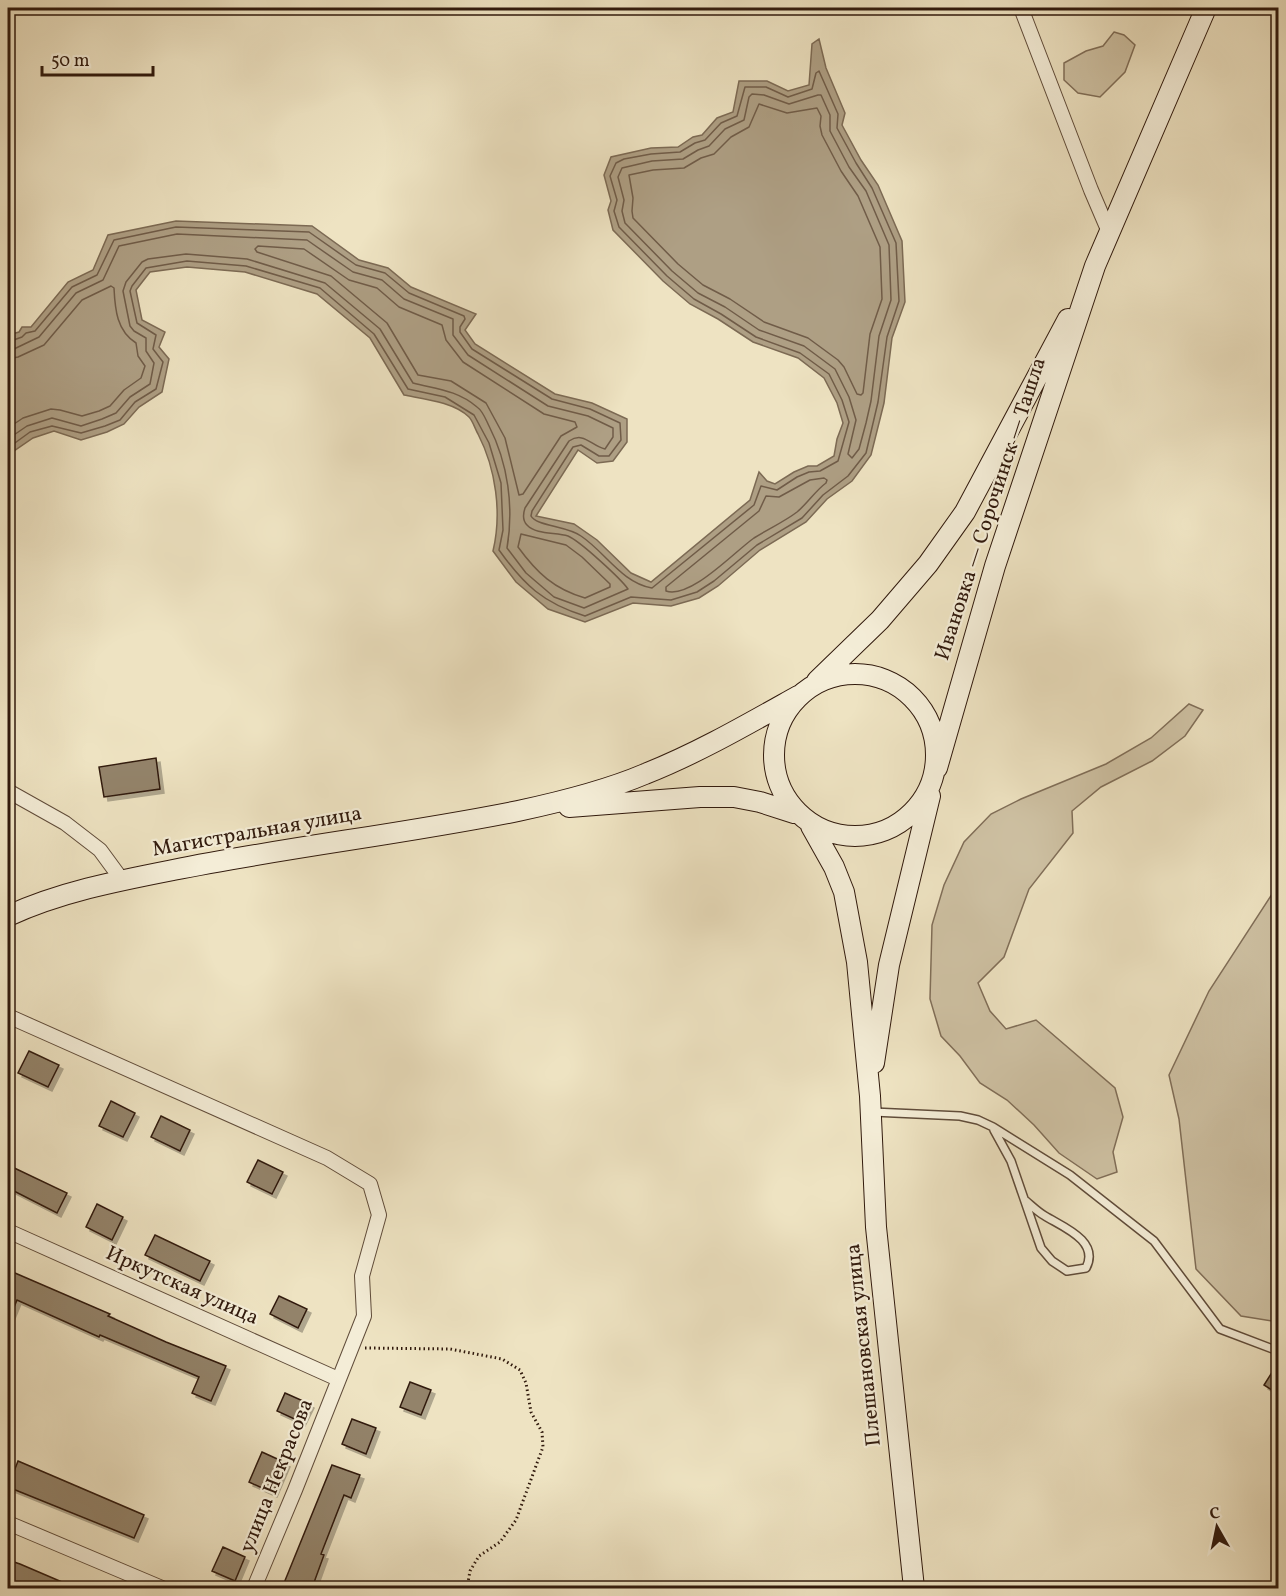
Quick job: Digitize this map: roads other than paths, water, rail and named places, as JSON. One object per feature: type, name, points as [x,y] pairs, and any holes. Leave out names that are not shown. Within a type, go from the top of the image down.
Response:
[{"type":"main road","name":"Ивановка — Сорочинск — Ташла","points":[[1095,266],[965,512],[928,564],[880,620],[815,683],[798,696],[783,716],[777,736],[775,756],[780,785],[794,813],[811,826],[832,833],[856,835],[879,833],[899,823],[917,809],[935,777],[996,566],[1095,266],[1206,8]]},
{"type":"main road","name":"Ивановка — Сорочинск — Ташла","points":[[815,683],[839,676],[863,675],[883,678],[902,689],[918,703],[929,721],[935,743],[935,777]]},
{"type":"main road","name":"Магистральная улица","points":[[8,916],[76,891],[122,880],[214,862],[518,811],[599,790],[644,775],[708,746],[798,696]]},
{"type":"main road","points":[[870,1104],[889,965],[935,777]]},
{"type":"main road","name":"Магистральная улица","points":[[518,811],[734,797],[760,802],[794,813]]},
{"type":"main road","points":[[811,826],[834,867],[844,892],[857,962],[870,1104]]},
{"type":"main road","name":"Плешановская улица","points":[[870,1104],[876,1227],[914,1588]]},
{"type":"street","points":[[1021,8],[1109,232]]},
{"type":"street","points":[[8,791],[65,823],[100,850],[122,880]]},
{"type":"street","name":"улица Некрасова","points":[[8,1016],[327,1158],[370,1184],[379,1215],[362,1276],[364,1316],[296,1490],[254,1588]]},
{"type":"street","name":"Иркутская улица","points":[[8,1231],[338,1379]]},
{"type":"street","points":[[8,1523],[162,1588]]},
{"type":"lane","points":[[870,1104],[960,1116],[978,1120],[993,1127],[1070,1175],[1154,1241],[1220,1329],[1278,1352]]},
{"type":"lane","points":[[993,1127],[1011,1161],[1041,1248],[1052,1261],[1067,1271],[1086,1268],[1089,1261],[1088,1250],[1083,1241],[1026,1202]]},
{"type":"water","points":[[819,39],[826,68],[845,113],[842,125],[878,185],[902,241],[905,302],[892,338],[884,403],[871,455],[852,481],[827,499],[806,522],[760,550],[718,586],[699,598],[671,606],[633,603],[585,622],[548,609],[516,582],[493,551],[497,522],[496,491],[484,448],[469,417],[447,405],[404,395],[370,338],[317,294],[245,272],[187,267],[150,272],[136,290],[142,320],[165,332],[159,347],[169,359],[162,392],[139,407],[124,424],[107,432],[81,440],[54,431],[33,438],[8,455],[8,339],[12,334],[19,332],[22,327],[31,327],[68,282],[93,270],[108,235],[176,221],[312,226],[359,260],[388,268],[411,287],[476,314],[465,330],[475,344],[555,394],[592,403],[627,419],[627,442],[613,461],[597,463],[578,450],[536,516],[574,524],[597,540],[631,573],[651,582],[750,500],[759,472],[767,481],[775,484],[794,472],[808,466],[817,466],[834,456],[843,423],[837,403],[824,378],[798,358],[753,342],[690,304],[663,281],[613,230],[608,210],[611,201],[604,175],[611,157],[651,148],[678,147],[693,137],[702,135],[717,118],[733,112],[739,81],[767,81],[788,91],[809,85],[812,44]]}]
